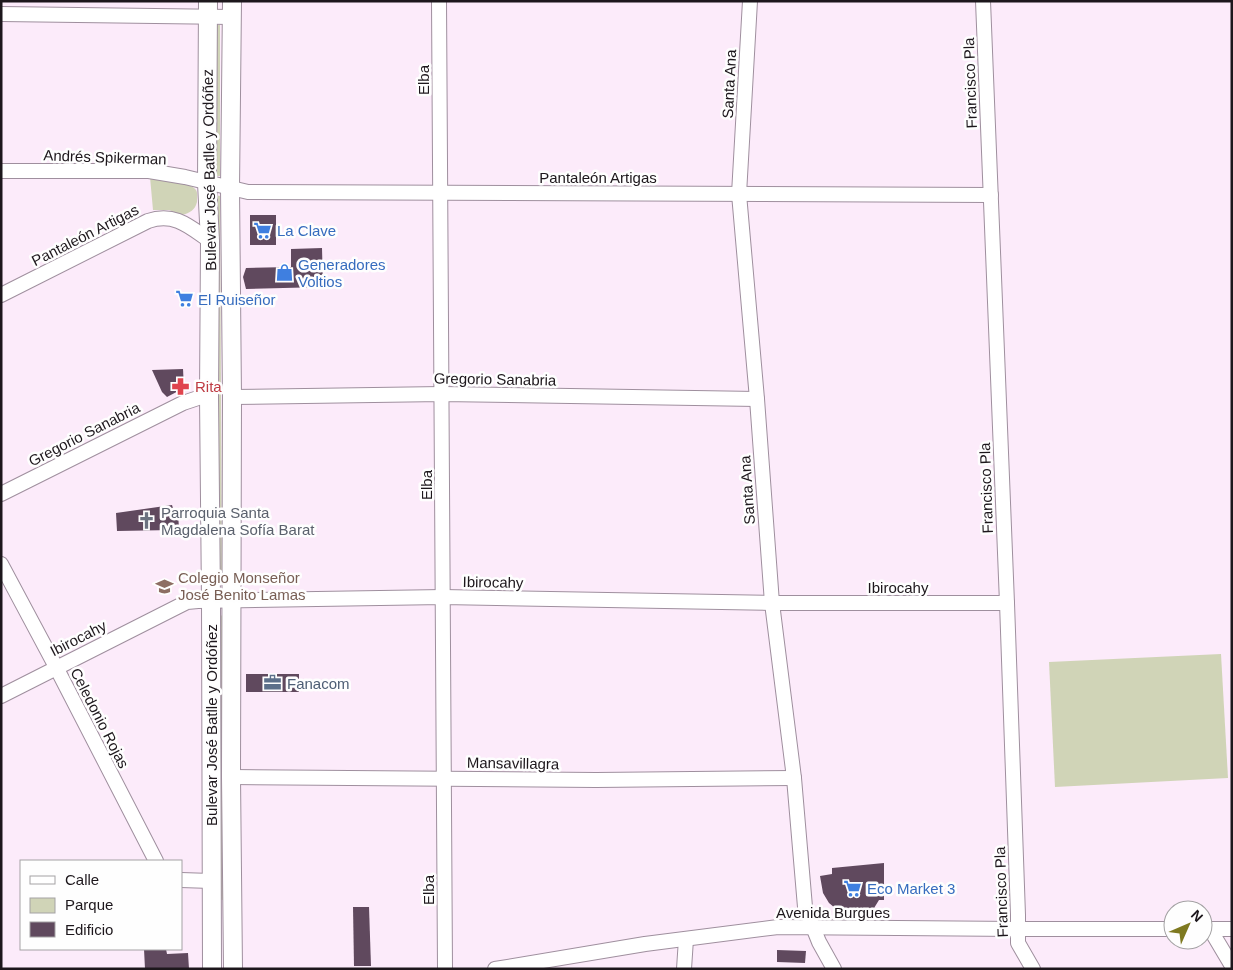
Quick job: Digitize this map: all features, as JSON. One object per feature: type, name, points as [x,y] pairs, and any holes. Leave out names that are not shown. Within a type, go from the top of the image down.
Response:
[{"type":"main road","name":"Bulevar José Batlle y Ordóñez","points":[[208,9],[207,183],[210,241],[212,969]]},
{"type":"main road","name":"Bulevar José Batlle y Ordóñez","points":[[232,9],[230,188],[233,969]]},
{"type":"street","name":"Elba","points":[[439,1],[445,969]]},
{"type":"street","name":"Santa Ana","points":[[750,1],[739,194],[772,603],[794,778],[805,907],[819,942],[834,969]]},
{"type":"street","name":"Francisco Pla","points":[[983,1],[1007,603],[1017,929],[1018,942],[1033,969]]},
{"type":"street","points":[[1,14],[232,9]]},
{"type":"street","name":"Andrés Spikerman","points":[[1,171],[149,171],[207,183]]},
{"type":"street","name":"Pantaleón Artigas","points":[[207,183],[248,192],[991,194]]},
{"type":"street","name":"Pantaleón Artigas","points":[[1,295],[148,221],[158,218],[172,218],[179,221],[210,241]]},
{"type":"street","name":"Gregorio Sanabria","points":[[232,397],[442,394],[757,399]]},
{"type":"street","name":"Gregorio Sanabria","points":[[1,494],[183,403],[209,397]]},
{"type":"street","name":"Celedonio Rojas","points":[[1,564],[155,860]]},
{"type":"street","name":"Ibirocahy","points":[[1,696],[187,602],[443,597],[772,603],[1007,603]]},
{"type":"street","name":"Mansavillagra","points":[[231,777],[596,780],[794,778]]},
{"type":"street","points":[[182,880],[211,881]]},
{"type":"street","name":"Avenida Burgues","points":[[495,969],[645,944],[778,927],[1163,929]]},
{"type":"street","points":[[1213,929],[1232,929]]},
{"type":"street","points":[[684,969],[686,939]]},
{"type":"street","points":[[1213,939],[1232,966]]},
{"type":"green space","points":[[215,25],[220,25],[220,176],[215,176]]},
{"type":"green space","points":[[150,177],[193,187],[197,194],[195,207],[190,212],[182,215],[169,210],[153,210]]},
{"type":"green space","points":[[215,195],[220,196],[222,583],[219,585]]},
{"type":"green space","points":[[219,613],[222,616],[223,900],[218,899]]},
{"type":"green space","points":[[1221,654],[1228,778],[1055,787],[1049,662]]},
{"type":"building","name":"La Clave","points":[[250,215],[276,215],[276,245],[250,245]]},
{"type":"building","name":"Generadores Voltios","points":[[322,248],[323,287],[246,289],[243,277],[246,268],[291,267],[291,249]]},
{"type":"building","points":[[183,369],[184,388],[167,397],[162,392],[152,370]]},
{"type":"building","name":"Parroquia Santa Magdalena Sofía Barat","points":[[172,505],[175,515],[178,514],[179,528],[174,528],[173,530],[117,531],[116,513]]},
{"type":"building","name":"Fanacom","points":[[246,674],[299,674],[299,692],[246,692]]},
{"type":"building","name":"Eco Market 3","points":[[884,863],[884,900],[879,900],[871,913],[858,912],[858,917],[849,915],[829,903],[823,893],[820,876],[832,874],[832,868]]},
{"type":"building","points":[[353,907],[369,907],[371,966],[354,966]]},
{"type":"building","points":[[144,950],[166,950],[167,954],[188,953],[189,969],[145,969]]},
{"type":"building","points":[[777,950],[806,951],[805,963],[777,962]]},
{"type":"place","name":"La Clave","points":[[263,230]]},
{"type":"place","name":"Generadores Voltios","points":[[284,273]]},
{"type":"place","name":"El Ruiseñor","points":[[184,299]]},
{"type":"place","name":"Rita","points":[[181,386]]},
{"type":"place","name":"Parroquia Santa Magdalena Sofía Barat","points":[[147,521]]},
{"type":"place","name":"Colegio Monseñor José Benito Lamas","points":[[164,586]]},
{"type":"place","name":"Fanacom","points":[[273,683]]},
{"type":"place","name":"Eco Market 3","points":[[853,888]]}]
